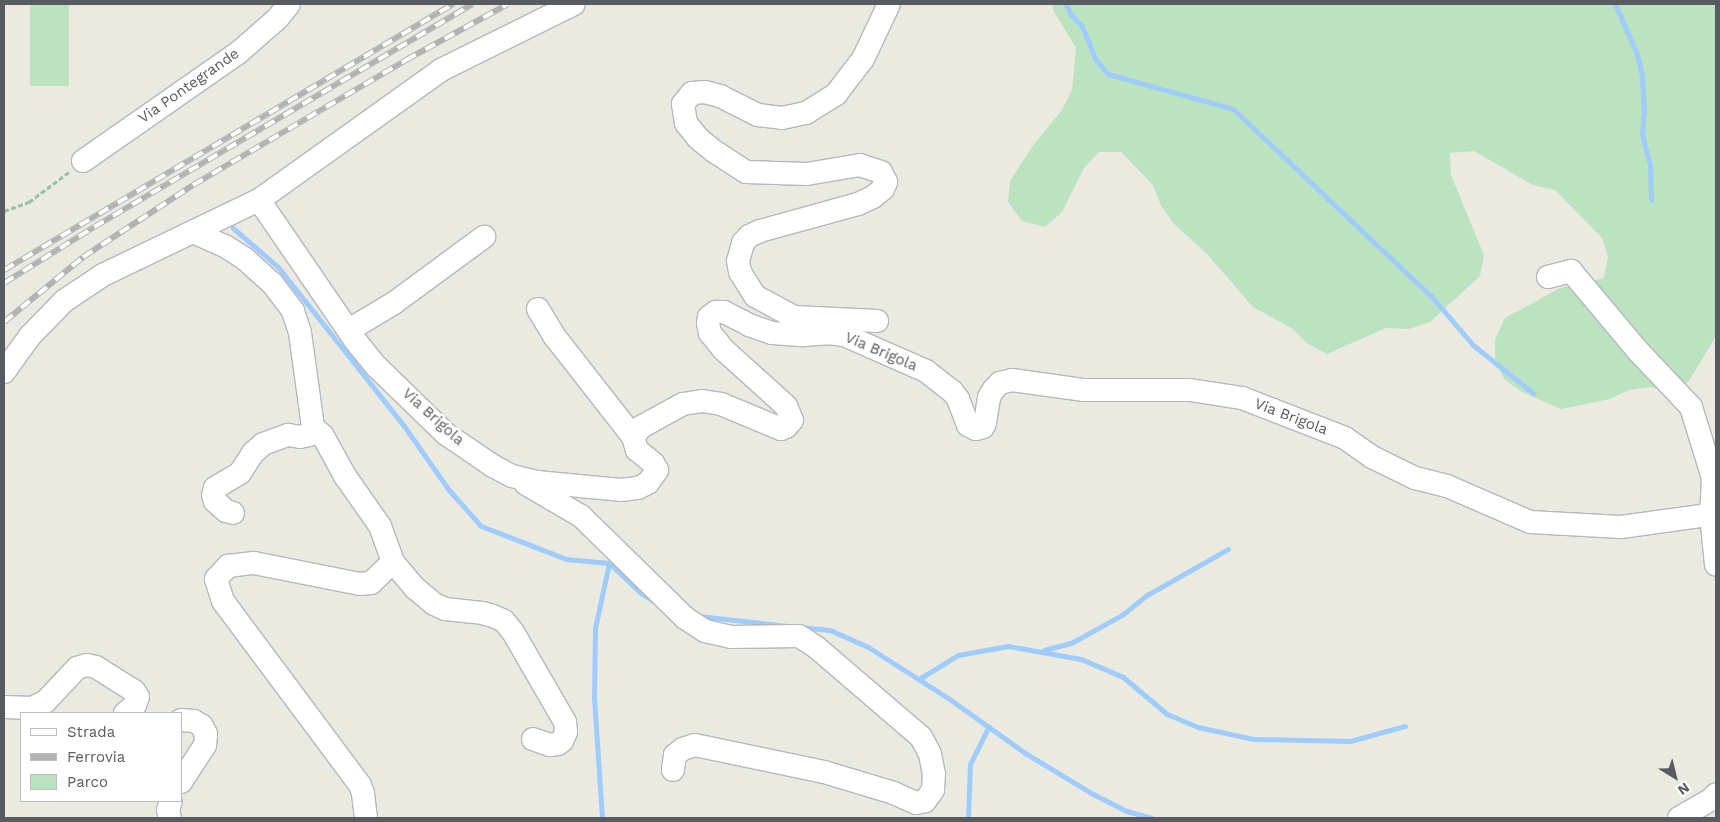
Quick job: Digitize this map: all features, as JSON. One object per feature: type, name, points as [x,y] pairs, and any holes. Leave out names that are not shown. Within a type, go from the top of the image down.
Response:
[{"type":"street","name":"Via Pontegrande","points":[[83,161],[238,53],[277,19],[289,4]]},
{"type":"street","points":[[4,372],[30,336],[64,301],[103,275],[259,200],[441,70],[574,4]]},
{"type":"street","points":[[877,321],[794,317],[755,296],[740,272],[738,261],[743,243],[749,236],[760,231],[858,204],[873,197],[883,190],[886,182],[881,172],[860,165],[807,174],[746,172],[714,152],[698,138],[686,123],[682,104],[692,93],[705,92],[720,96],[758,115],[782,118],[806,113],[836,94],[863,59],[889,4]]},
{"type":"street","name":"Via Brigola","points":[[259,200],[349,330],[377,367],[446,434],[492,466],[512,476],[537,482],[621,490],[638,488],[648,483],[657,470],[654,464],[637,450],[633,437],[641,427],[656,417],[683,404],[702,400],[721,404],[780,429],[789,424],[792,420],[791,414],[781,400],[723,349],[710,333],[709,317],[716,312],[724,312],[749,326],[772,333],[804,335],[828,333],[844,335],[926,371],[952,390],[958,399],[968,425],[976,429],[983,427],[985,423],[989,397],[994,390],[1000,383],[1012,380],[1084,390],[1190,390],[1242,398],[1346,438],[1372,457],[1414,478],[1446,486],[1530,522],[1621,527],[1714,514]]},
{"type":"street","points":[[193,232],[225,246],[245,259],[272,283],[293,311],[302,344],[305,380],[313,427],[309,435],[300,437],[288,435],[263,444],[253,453],[240,473],[215,488],[213,495],[215,501],[232,514]]},
{"type":"street","points":[[349,330],[394,303],[484,237]]},
{"type":"street","points":[[1548,276],[1571,271],[1638,352],[1691,408],[1713,478],[1716,565]]},
{"type":"street","points":[[538,310],[556,337],[633,437]]},
{"type":"street","points":[[313,427],[323,436],[348,482],[380,526],[392,562],[415,588],[434,604],[445,609],[482,613],[504,620],[565,722],[566,732],[562,741],[558,744],[550,745],[533,739]]},
{"type":"street","points":[[512,476],[581,516],[685,618],[705,631],[731,637],[799,636],[816,647],[921,737],[930,754],[934,774],[933,790],[925,801],[916,803],[894,793],[824,772],[695,745],[683,749],[675,755],[673,770]]},
{"type":"street","points":[[366,818],[360,785],[222,601],[216,580],[228,566],[254,563],[360,584],[371,583],[392,562]]},
{"type":"street","points":[[4,707],[32,708],[44,702],[77,668],[86,665],[96,667],[134,691],[138,697],[135,706],[126,712]]},
{"type":"street","points":[[182,720],[194,721],[202,726],[206,734],[205,745],[182,780]]},
{"type":"street","points":[[1679,818],[1712,799],[1716,794]]},
{"type":"street","points":[[170,818],[168,810],[171,802]]},
{"type":"path","points":[[4,211],[29,202],[83,161]]},
{"type":"green space","points":[[30,4],[69,4],[69,86],[30,86]]},
{"type":"green space","points":[[1053,4],[1716,4],[1716,336],[1689,381],[1672,392],[1650,387],[1629,390],[1610,399],[1561,409],[1522,392],[1504,379],[1495,360],[1495,339],[1505,318],[1560,288],[1604,278],[1608,257],[1602,238],[1555,190],[1533,185],[1474,151],[1450,153],[1451,175],[1484,255],[1480,276],[1430,322],[1409,329],[1386,328],[1327,354],[1308,344],[1293,329],[1253,307],[1207,254],[1174,224],[1161,206],[1153,185],[1121,152],[1099,152],[1084,168],[1062,212],[1045,227],[1022,221],[1008,202],[1010,181],[1034,144],[1062,110],[1072,90],[1076,48],[1053,10]]},
{"type":"waterway","points":[[1066,4],[1071,15],[1082,26],[1095,59],[1108,74],[1233,109],[1432,297],[1473,345],[1533,393]]},
{"type":"waterway","points":[[1615,4],[1637,54],[1642,76],[1644,111],[1642,134],[1650,166],[1651,200]]},
{"type":"waterway","points":[[233,228],[278,267],[404,426],[449,490],[481,526],[566,559],[609,563],[642,594],[653,601]]},
{"type":"waterway","points":[[1044,650],[1073,642],[1122,615],[1147,595],[1228,549]]},
{"type":"waterway","points":[[602,818],[594,699],[595,628],[609,563]]},
{"type":"waterway","points":[[699,616],[787,626]]},
{"type":"waterway","points":[[801,627],[830,630],[868,647],[948,698],[1025,753],[1093,794],[1127,811],[1152,818]]},
{"type":"waterway","points":[[919,679],[958,655],[1008,646],[1081,659],[1123,677],[1167,714],[1198,727],[1253,739],[1350,741],[1405,726]]},
{"type":"waterway","points":[[968,818],[970,764],[989,726]]},
{"type":"railway","points":[[4,270],[453,4]]},
{"type":"railway","points":[[4,283],[94,227],[472,4]]},
{"type":"railway","points":[[4,322],[83,257],[193,185],[406,60],[508,4]]}]
